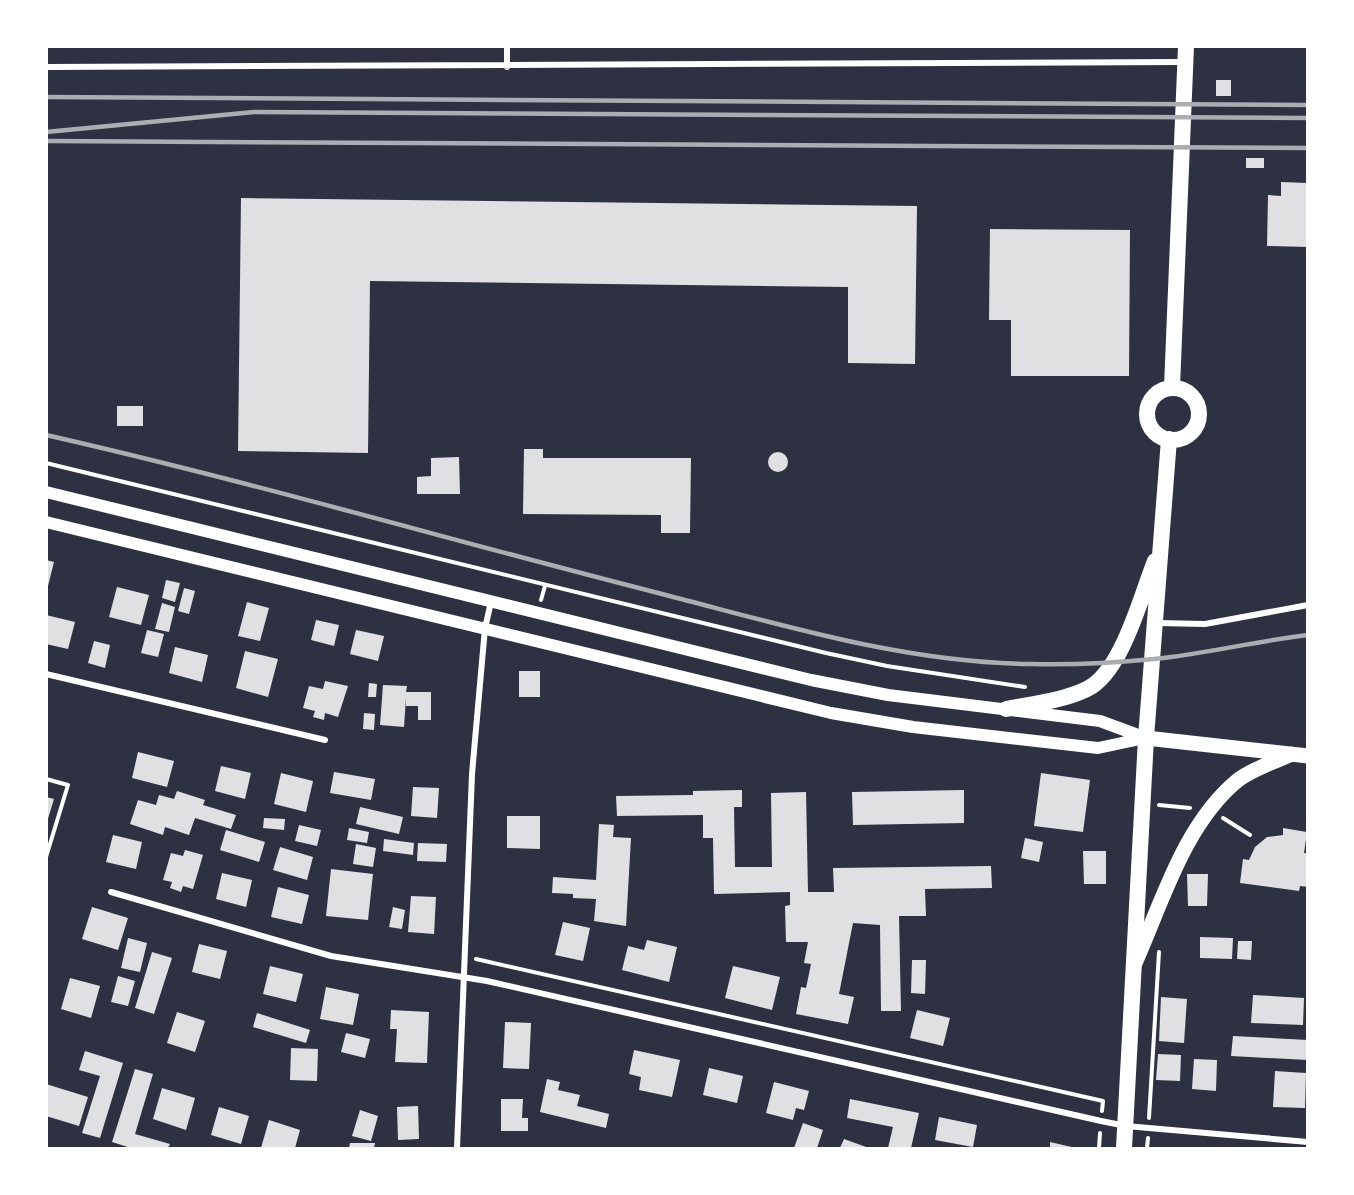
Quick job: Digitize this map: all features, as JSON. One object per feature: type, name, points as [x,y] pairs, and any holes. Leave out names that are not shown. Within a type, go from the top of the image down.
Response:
[{"type":"highway","points":[[1172,387],[1186,54]]},
{"type":"highway","points":[[1172,387],[1187,392],[1193,397],[1199,411],[1191,433],[1184,437],[1169,439],[1156,434],[1147,415],[1154,396],[1172,387]]},
{"type":"highway","points":[[1125,1149],[1146,738],[1169,439]]},
{"type":"highway","points":[[1006,709],[1062,699],[1099,682],[1125,641],[1160,549]]},
{"type":"main road","points":[[46,492],[811,680],[888,695],[1100,721],[1146,738],[1300,755]]},
{"type":"main road","points":[[46,522],[820,711],[913,727],[1098,748],[1146,738]]},
{"type":"main road","points":[[1135,963],[1181,859],[1240,779],[1300,755]]},
{"type":"street","points":[[507,46],[507,67]]},
{"type":"street","points":[[46,67],[507,67],[1186,54]]},
{"type":"street","points":[[457,1149],[467,957],[472,774],[485,628],[492,601]]},
{"type":"street","points":[[1156,622],[1205,624],[1308,605]]},
{"type":"street","points":[[46,674],[325,740]]},
{"type":"street","points":[[111,892],[331,956],[466,977],[1101,1121],[1126,1126],[1308,1142]]},
{"type":"path","points":[[46,463],[826,653],[886,666],[1027,687]]},
{"type":"path","points":[[46,779],[68,785],[46,857]]},
{"type":"path","points":[[1144,804],[1220,816],[1250,835]]},
{"type":"path","points":[[1147,1149],[1159,944]]},
{"type":"path","points":[[467,957],[1103,1101],[1101,1121]]},
{"type":"building","points":[[1216,80],[1231,80],[1231,96],[1216,96]]},
{"type":"building","points":[[1246,158],[1264,158],[1264,168],[1246,168]]},
{"type":"building","points":[[1281,182],[1308,183],[1308,247],[1267,246],[1268,195],[1281,196]]},
{"type":"building","points":[[241,198],[917,206],[915,364],[848,363],[848,287],[370,281],[368,453],[238,451]]},
{"type":"building","points":[[990,229],[1130,230],[1129,376],[1011,376],[1011,320],[989,320]]},
{"type":"building","points":[[117,406],[143,406],[143,426],[117,426]]},
{"type":"building","points":[[524,449],[543,449],[543,458],[691,458],[690,533],[661,533],[661,515],[523,514]]},
{"type":"building","points":[[778,452],[785,455],[788,462],[785,469],[778,472],[771,469],[768,462],[771,455]]},
{"type":"building","points":[[459,457],[460,494],[417,494],[417,477],[431,476],[431,458]]},
{"type":"building","points":[[46,560],[54,562],[47,590],[46,590]]},
{"type":"building","points":[[166,580],[180,583],[175,602],[162,598]]},
{"type":"building","points":[[117,587],[149,595],[141,625],[109,617]]},
{"type":"building","points":[[184,588],[195,591],[189,614],[178,611]]},
{"type":"building","points":[[247,602],[269,608],[260,641],[238,636]]},
{"type":"building","points":[[162,603],[175,607],[169,632],[155,629]]},
{"type":"building","points":[[46,615],[75,622],[68,649],[46,644]]},
{"type":"building","points":[[316,620],[339,625],[334,646],[311,640]]},
{"type":"building","points":[[147,630],[164,634],[158,657],[141,653]]},
{"type":"building","points":[[356,630],[384,636],[378,661],[350,654]]},
{"type":"building","points":[[94,641],[110,645],[105,668],[88,663]]},
{"type":"building","points":[[175,647],[208,655],[202,682],[169,673]]},
{"type":"building","points":[[245,651],[278,659],[268,697],[236,688]]},
{"type":"building","points":[[519,671],[540,671],[540,697],[519,697]]},
{"type":"building","points":[[325,681],[348,686],[338,717],[325,713],[324,720],[313,717],[315,711],[303,708],[309,686],[323,689]]},
{"type":"building","points":[[369,683],[377,684],[376,697],[368,697]]},
{"type":"building","points":[[383,685],[407,686],[406,692],[431,692],[431,720],[418,720],[418,706],[406,706],[406,698],[404,727],[380,725]]},
{"type":"building","points":[[364,713],[375,714],[374,730],[363,729]]},
{"type":"building","points":[[138,752],[174,761],[167,787],[132,778]]},
{"type":"building","points":[[221,766],[251,773],[245,799],[215,791]]},
{"type":"building","points":[[334,772],[375,779],[371,800],[330,793]]},
{"type":"building","points":[[281,773],[313,781],[306,812],[274,804]]},
{"type":"building","points":[[1041,773],[1090,780],[1083,832],[1034,826]]},
{"type":"building","points":[[413,787],[439,788],[437,818],[411,816]]},
{"type":"building","points":[[742,790],[742,807],[734,807],[735,867],[772,867],[771,793],[806,792],[808,892],[834,892],[833,868],[991,866],[992,888],[925,889],[926,916],[899,916],[901,1011],[881,1011],[880,925],[853,923],[839,994],[854,997],[848,1024],[796,1014],[801,987],[806,988],[811,964],[804,963],[808,942],[786,942],[785,906],[790,905],[790,892],[714,894],[713,838],[703,838],[703,815],[617,816],[616,796],[693,795],[693,791]]},
{"type":"building","points":[[964,790],[964,823],[853,825],[852,792]]},
{"type":"building","points":[[177,791],[205,800],[203,805],[236,815],[231,829],[195,818],[189,835],[165,827],[163,835],[130,824],[138,800],[156,805],[159,795],[174,799]]},
{"type":"building","points":[[46,797],[54,799],[47,822],[46,822]]},
{"type":"building","points":[[360,807],[403,817],[399,834],[356,824]]},
{"type":"building","points":[[507,816],[540,816],[540,849],[507,848]]},
{"type":"building","points":[[264,818],[285,819],[284,830],[263,828]]},
{"type":"building","points":[[599,824],[614,825],[613,837],[631,838],[626,926],[594,921],[596,899],[573,898],[573,894],[552,893],[553,877],[596,880]]},
{"type":"building","points":[[299,825],[321,830],[317,846],[295,841]]},
{"type":"building","points":[[349,828],[369,832],[367,843],[347,840]]},
{"type":"building","points":[[1283,828],[1307,832],[1304,853],[1308,853],[1308,887],[1300,886],[1299,891],[1240,883],[1243,859],[1249,860],[1255,847],[1267,837],[1283,835]]},
{"type":"building","points":[[226,830],[265,842],[259,862],[220,850]]},
{"type":"building","points":[[113,835],[142,842],[136,869],[106,862]]},
{"type":"building","points":[[1025,838],[1043,842],[1039,862],[1021,858]]},
{"type":"building","points":[[384,839],[414,843],[413,855],[383,851]]},
{"type":"building","points":[[418,843],[447,844],[446,862],[417,861]]},
{"type":"building","points":[[356,844],[376,848],[373,867],[353,864]]},
{"type":"building","points":[[280,847],[313,857],[307,880],[273,870]]},
{"type":"building","points":[[185,850],[203,855],[193,889],[183,886],[181,892],[170,888],[172,882],[163,880],[171,853],[183,856]]},
{"type":"building","points":[[1083,851],[1106,851],[1106,884],[1084,884]]},
{"type":"building","points":[[331,869],[373,874],[368,920],[326,916]]},
{"type":"building","points":[[222,873],[252,880],[246,907],[216,899]]},
{"type":"building","points":[[1187,874],[1208,874],[1207,906],[1188,906]]},
{"type":"building","points":[[278,887],[309,895],[302,924],[271,917]]},
{"type":"building","points":[[411,896],[436,897],[434,934],[408,932]]},
{"type":"building","points":[[92,907],[128,918],[118,950],[82,939]]},
{"type":"building","points":[[393,907],[405,910],[402,929],[389,927]]},
{"type":"building","points":[[563,922],[590,928],[583,961],[555,955]]},
{"type":"building","points":[[1200,937],[1233,938],[1232,959],[1200,958]]},
{"type":"building","points":[[128,938],[147,943],[140,972],[121,968]]},
{"type":"building","points":[[647,940],[677,947],[669,982],[622,970],[628,946],[644,950]]},
{"type":"building","points":[[1238,941],[1252,941],[1251,960],[1237,959]]},
{"type":"building","points":[[199,944],[227,951],[220,979],[192,972]]},
{"type":"building","points":[[152,952],[172,958],[154,1014],[135,1008]]},
{"type":"building","points":[[912,960],[926,960],[925,994],[911,993]]},
{"type":"building","points":[[270,966],[303,974],[296,1002],[263,994]]},
{"type":"building","points":[[733,966],[780,977],[772,1010],[725,998]]},
{"type":"building","points":[[118,976],[135,981],[128,1006],[111,1002]]},
{"type":"building","points":[[70,978],[100,986],[91,1018],[61,1009]]},
{"type":"building","points":[[326,987],[359,994],[353,1025],[320,1019]]},
{"type":"building","points":[[1253,995],[1304,998],[1303,1025],[1251,1023]]},
{"type":"building","points":[[1161,997],[1187,999],[1184,1043],[1159,1041]]},
{"type":"building","points":[[391,1010],[429,1012],[427,1063],[395,1062],[397,1029],[390,1029]]},
{"type":"building","points":[[917,1010],[950,1018],[943,1046],[910,1038]]},
{"type":"building","points":[[177,1012],[205,1021],[195,1052],[167,1043]]},
{"type":"building","points":[[257,1013],[310,1030],[306,1043],[253,1027]]},
{"type":"building","points":[[505,1022],[531,1023],[529,1069],[503,1068]]},
{"type":"building","points":[[346,1033],[370,1039],[365,1058],[341,1052]]},
{"type":"building","points":[[1233,1036],[1308,1040],[1308,1060],[1231,1056]]},
{"type":"building","points":[[291,1048],[318,1049],[317,1081],[290,1080]]},
{"type":"building","points":[[634,1050],[680,1060],[672,1097],[639,1090],[641,1077],[629,1074]]},
{"type":"building","points":[[85,1051],[123,1063],[100,1138],[82,1133],[100,1076],[79,1070]]},
{"type":"building","points":[[1158,1054],[1181,1055],[1180,1081],[1156,1080]]},
{"type":"building","points":[[1194,1059],[1217,1060],[1216,1091],[1192,1089]]},
{"type":"building","points":[[709,1068],[743,1076],[737,1103],[703,1095]]},
{"type":"building","points":[[135,1069],[153,1074],[135,1134],[170,1144],[168,1148],[131,1148],[112,1142]]},
{"type":"building","points":[[1275,1071],[1306,1073],[1305,1108],[1273,1107]]},
{"type":"building","points":[[547,1079],[560,1082],[558,1090],[580,1095],[577,1106],[609,1114],[606,1128],[540,1112]]},
{"type":"building","points":[[774,1082],[809,1091],[804,1110],[796,1108],[793,1120],[766,1113]]},
{"type":"building","points":[[46,1084],[88,1097],[79,1126],[46,1116]]},
{"type":"building","points":[[162,1088],[195,1098],[186,1130],[153,1119]]},
{"type":"building","points":[[501,1099],[523,1099],[522,1118],[528,1118],[528,1131],[501,1131]]},
{"type":"building","points":[[850,1099],[919,1113],[911,1148],[888,1148],[893,1127],[847,1118]]},
{"type":"building","points":[[418,1106],[419,1139],[398,1140],[397,1107]]},
{"type":"building","points":[[219,1107],[249,1116],[241,1144],[211,1135]]},
{"type":"building","points":[[360,1110],[378,1116],[371,1141],[352,1136]]},
{"type":"building","points":[[939,1117],[977,1125],[973,1147],[935,1140]]},
{"type":"building","points":[[269,1120],[300,1130],[295,1148],[261,1148]]},
{"type":"building","points":[[803,1123],[823,1130],[817,1148],[794,1148]]},
{"type":"building","points":[[844,1139],[869,1148],[840,1148]]},
{"type":"building","points":[[1050,1142],[1076,1148],[1050,1148]]},
{"type":"building","points":[[350,1143],[375,1143],[374,1148],[349,1148]]},
{"type":"railway","points":[[46,97],[1308,105]]},
{"type":"railway","points":[[46,132],[254,112],[1308,118]]},
{"type":"railway","points":[[46,141],[1308,148]]},
{"type":"railway","points":[[46,435],[278,492],[799,630],[891,650],[984,662],[1108,663],[1173,657],[1308,635]]}]
